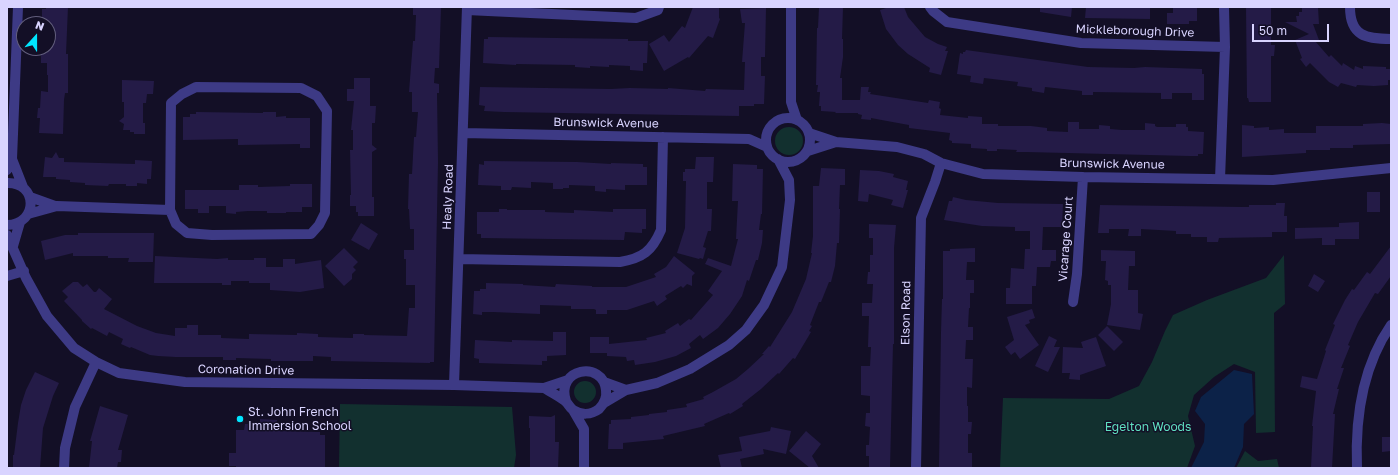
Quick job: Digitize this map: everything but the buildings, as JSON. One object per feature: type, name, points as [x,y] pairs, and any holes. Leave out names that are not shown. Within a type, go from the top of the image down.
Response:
[{"type":"street","points":[[18,7],[11,65],[12,159],[23,187],[30,197],[31,203],[28,214]]},
{"type":"street","name":"Healy Road","points":[[454,385],[467,9],[636,18],[658,10],[659,7]]},
{"type":"street","points":[[791,7],[791,102],[797,120]]},
{"type":"street","name":"Mickleborough Drive","points":[[930,7],[947,22],[1081,44],[1225,47]]},
{"type":"street","points":[[1220,179],[1225,47],[1224,7]]},
{"type":"street","points":[[1350,7],[1350,18],[1353,28],[1362,35],[1373,39],[1391,39]]},
{"type":"street","points":[[196,88],[301,88],[317,96],[327,111],[326,213],[319,225],[310,234],[212,235],[187,233],[176,224],[170,210],[171,103],[182,94],[196,88]]},
{"type":"street","points":[[780,120],[791,102]]},
{"type":"street","points":[[789,180],[800,159],[808,151],[810,139],[809,133],[802,123],[797,120],[785,118],[771,126],[767,136],[767,147],[773,156],[789,162],[800,159]]},
{"type":"street","name":"Brunswick Avenue","points":[[749,139],[768,131]]},
{"type":"street","name":"Brunswick Avenue","points":[[463,133],[749,139],[767,147]]},
{"type":"street","name":"Brunswick Avenue","points":[[809,133],[836,142],[897,146],[924,154],[941,163],[983,174],[1273,180],[1391,168]]},
{"type":"street","points":[[458,259],[620,262],[640,257],[648,251],[656,241],[661,230],[663,137]]},
{"type":"street","name":"Brunswick Avenue","points":[[808,151],[836,142]]},
{"type":"street","points":[[7,170],[12,159]]},
{"type":"street","points":[[584,430],[596,411],[604,403],[626,390],[657,383],[690,369],[729,345],[746,330],[764,305],[782,267],[790,200],[789,180],[778,159]]},
{"type":"street","name":"Elson Road","points":[[916,468],[921,218],[941,163]]},
{"type":"street","name":"Vicarage Court","points":[[1072,302],[1077,274],[1083,177]]},
{"type":"street","points":[[7,183],[13,183],[23,187]]},
{"type":"street","points":[[30,197],[57,206],[170,210]]},
{"type":"street","points":[[7,225],[14,225],[20,222],[28,214],[57,206]]},
{"type":"street","points":[[13,246],[20,222]]},
{"type":"street","name":"Coronation Drive","points":[[7,235],[47,316],[74,348],[96,362],[119,373],[185,382],[454,385],[544,388],[568,380]]},
{"type":"street","points":[[7,276],[24,271]]},
{"type":"street","points":[[1356,468],[1356,442],[1362,398],[1371,362],[1391,325]]},
{"type":"street","points":[[64,468],[65,448],[75,407],[96,362]]},
{"type":"street","points":[[584,468],[584,430],[574,410],[566,401],[564,391],[568,380],[576,373],[586,371],[596,374],[604,382],[626,390]]},
{"type":"street","points":[[604,382],[607,392],[604,403]]},
{"type":"street","name":"Coronation Drive","points":[[544,388],[566,401]]},
{"type":"street","points":[[574,410],[585,414],[596,411]]},
{"type":"green space","points":[[789,127],[799,131],[803,141],[799,151],[789,155],[779,151],[775,141],[779,131]]},
{"type":"green space","name":"Egelton Woods","points":[[1284,255],[1285,304],[1274,313],[1275,432],[1256,433],[1255,372],[1234,364],[1214,377],[1194,395],[1188,416],[1195,446],[1187,468],[1000,468],[1003,398],[1109,399],[1139,386],[1152,362],[1173,315],[1207,300],[1266,278]]},
{"type":"green space","points":[[585,381],[593,384],[596,392],[593,400],[585,403],[577,400],[574,392],[577,384]]},
{"type":"green space","points":[[340,404],[512,407],[516,455],[514,468],[339,468]]},
{"type":"green space","points":[[1245,451],[1258,461],[1277,459],[1279,468],[1236,468]]},
{"type":"water","points":[[1234,370],[1252,374],[1254,414],[1244,424],[1243,447],[1234,468],[1191,468],[1204,442],[1205,424],[1195,411],[1201,397]]},
{"type":"place","name":"St. John French Immersion School","points":[[240,419]]}]
